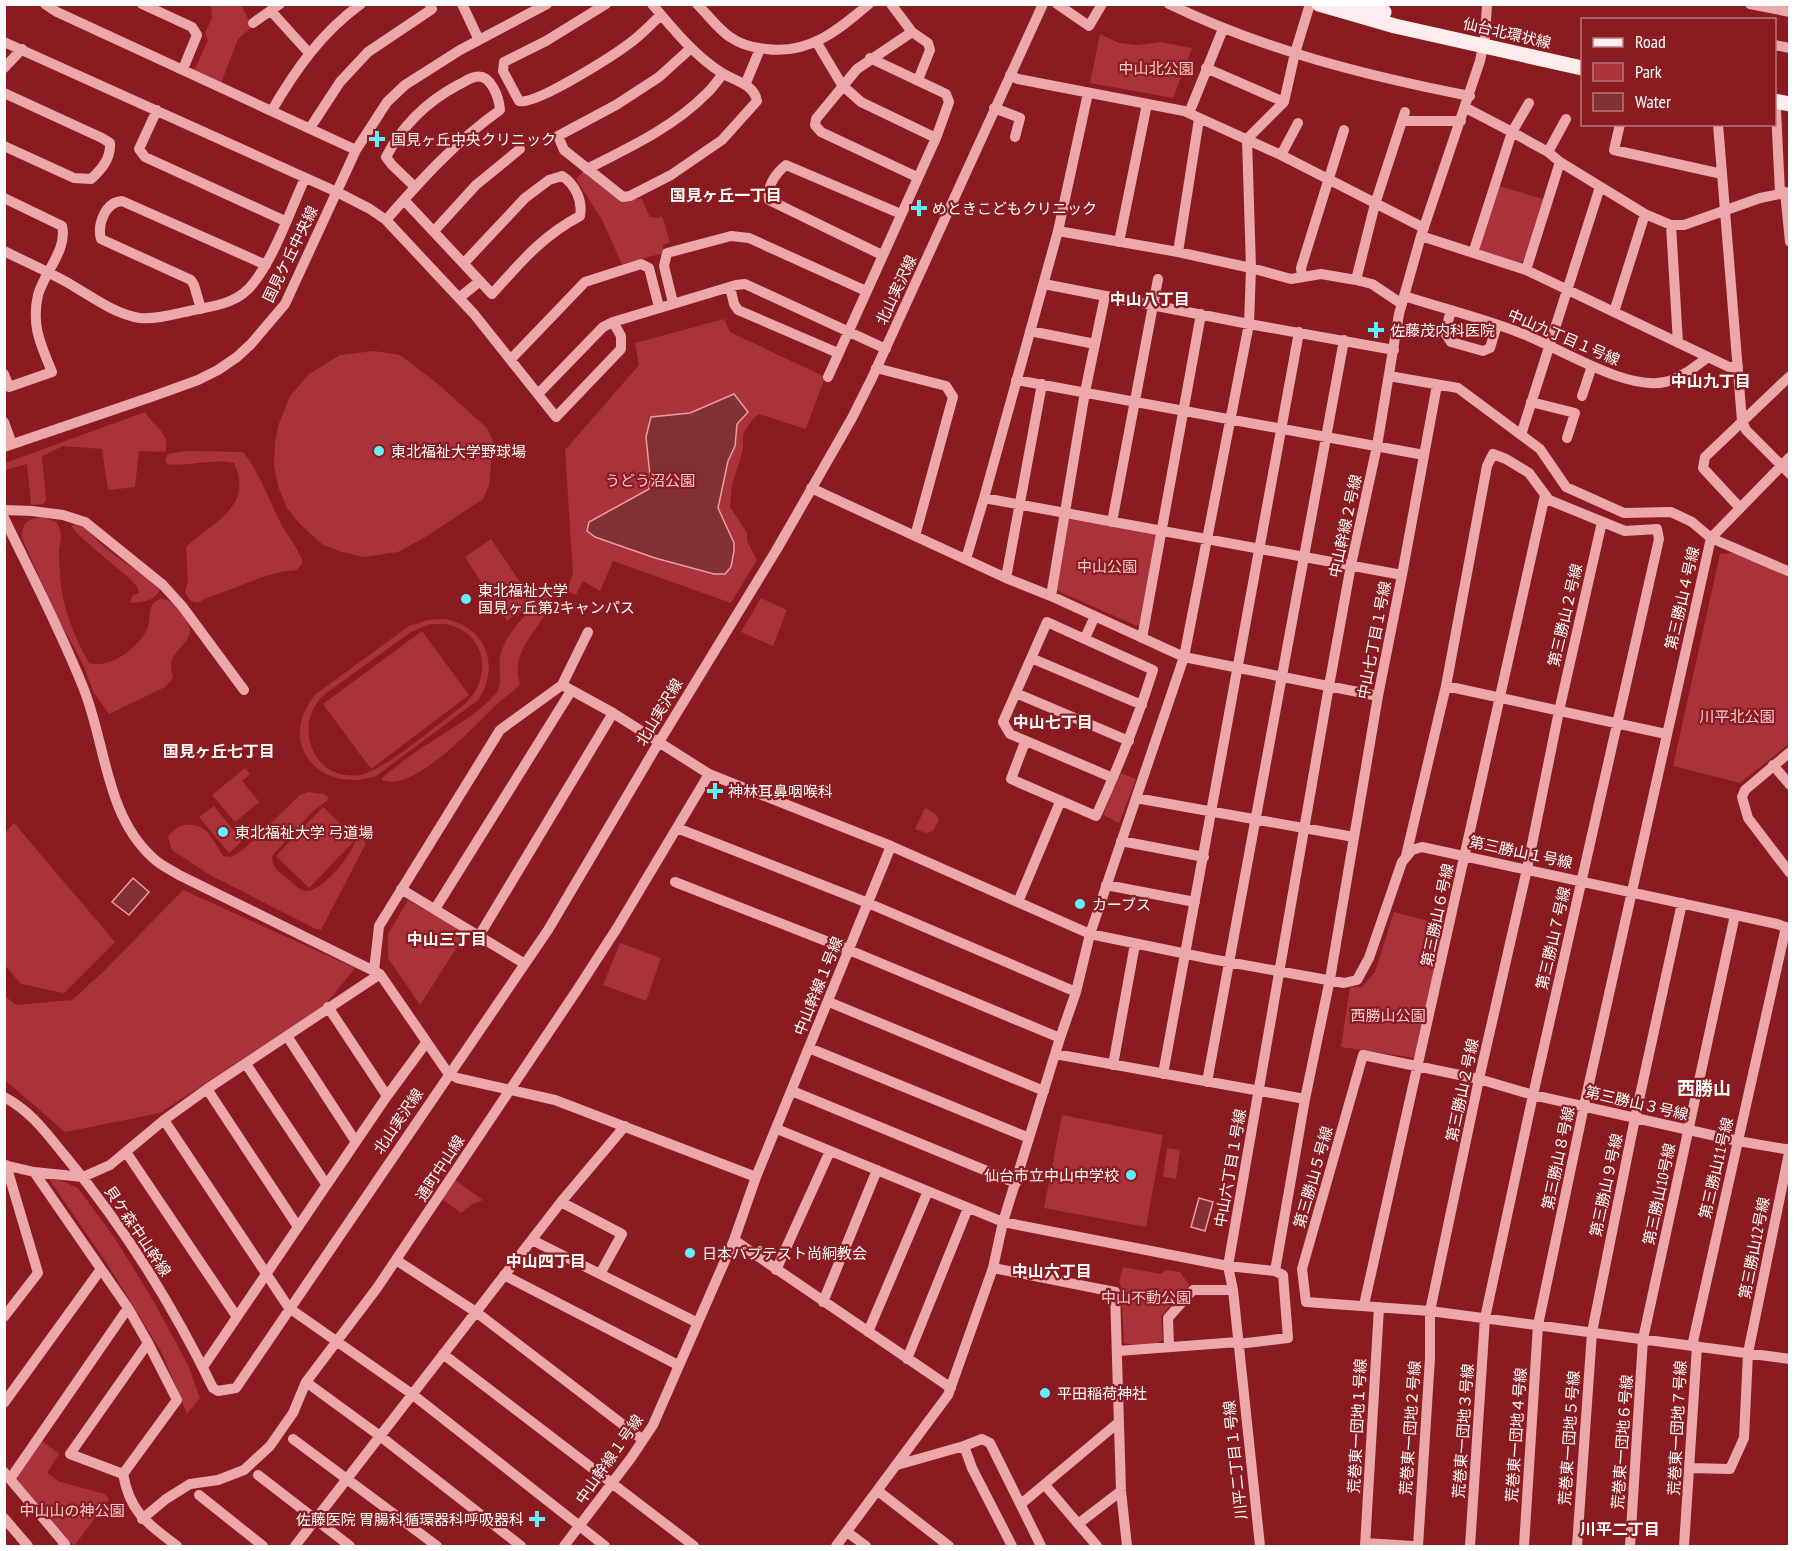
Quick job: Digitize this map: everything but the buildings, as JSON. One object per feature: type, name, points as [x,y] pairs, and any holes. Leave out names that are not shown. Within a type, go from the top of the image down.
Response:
[{"type":"main road","name":"仙台北環状線","points":[[1319,4],[1395,26],[1581,58]]},
{"type":"main road","name":"仙台北環状線","points":[[1358,4],[1581,68]]},
{"type":"street","points":[[45,4],[57,12],[356,150]]},
{"type":"street","points":[[142,4],[192,27],[197,35],[183,69]]},
{"type":"street","points":[[272,110],[309,53],[324,36],[361,4]]},
{"type":"street","points":[[310,128],[340,82],[368,52],[432,9],[430,4]]},
{"type":"street","points":[[462,4],[479,40]]},
{"type":"street","name":"国見ケ丘中央線","points":[[8,446],[198,380],[237,357],[270,324],[285,304],[356,150],[387,102],[405,85],[479,40],[547,4]]},
{"type":"street","points":[[606,4],[555,36],[504,62],[503,71],[519,101],[525,103],[536,99],[592,68],[629,44],[661,15]]},
{"type":"street","points":[[652,4],[691,48],[723,74],[746,84],[756,95],[757,101],[722,140],[671,175],[630,196],[623,197],[564,150],[558,136],[616,105],[659,77],[691,48]]},
{"type":"street","points":[[697,4],[731,38],[760,49],[791,51],[829,37],[869,4]]},
{"type":"street","points":[[891,4],[912,32],[928,43],[930,50],[918,80]]},
{"type":"street","points":[[1057,4],[1089,26],[1102,4]]},
{"type":"street","points":[[1169,4],[1223,29],[1295,53],[1396,82],[1470,96]]},
{"type":"street","points":[[836,1546],[951,1388],[993,1268],[1003,1222],[1059,1038],[1076,992],[1090,934],[1184,657],[1249,324],[1251,268],[1247,139],[1284,102],[1295,53],[1310,4]]},
{"type":"street","name":"中山幹線２号線","points":[[1281,970],[1351,565],[1377,446],[1403,300],[1423,232],[1470,96],[1484,41],[1486,4]]},
{"type":"street","points":[[1750,4],[1790,12]]},
{"type":"street","name":"北山実沢線","points":[[228,1390],[236,1388],[448,1073],[548,930],[777,549],[852,417],[886,349],[1041,5]]},
{"type":"street","points":[[253,23],[276,8],[309,53]]},
{"type":"street","points":[[1189,113],[1223,29]]},
{"type":"street","points":[[912,32],[870,58],[857,69],[816,119],[816,125],[821,132],[917,177]]},
{"type":"street","points":[[4,42],[370,209],[386,220],[459,298],[539,393],[556,417],[621,349],[621,336],[613,322]]},
{"type":"street","points":[[817,43],[842,85],[861,102],[936,138]]},
{"type":"street","points":[[4,68],[22,49]]},
{"type":"street","points":[[746,84],[760,49]]},
{"type":"street","points":[[828,377],[936,138],[949,102],[946,94],[870,58]]},
{"type":"street","points":[[1206,68],[1284,102]]},
{"type":"street","points":[[587,169],[646,138],[675,119],[706,95],[723,74]]},
{"type":"street","points":[[1010,75],[1018,79],[1189,113],[1281,155],[1376,204],[1423,232],[1473,254],[1526,270],[1729,367],[1737,367]]},
{"type":"street","points":[[386,220],[415,187],[473,129],[500,110],[499,100],[491,84],[483,77],[474,76],[448,90],[419,113],[391,147],[386,157],[415,187]]},
{"type":"street","points":[[4,93],[102,138],[110,143],[110,151],[99,171],[91,179],[83,179],[74,178],[4,146]]},
{"type":"street","points":[[966,559],[1058,231],[1088,93]]},
{"type":"street","points":[[1473,254],[1512,132],[1529,103]]},
{"type":"street","points":[[1119,242],[1147,104]]},
{"type":"street","points":[[994,108],[1020,118],[1015,137]]},
{"type":"street","points":[[1466,108],[1548,152],[1560,162],[1645,214],[1671,225],[1684,225],[1726,209],[1785,192]]},
{"type":"street","points":[[1781,108],[1790,242]]},
{"type":"street","points":[[157,110],[139,148],[145,158],[285,221]]},
{"type":"street","points":[[1356,280],[1403,116],[1461,121]]},
{"type":"street","points":[[1178,252],[1199,119]]},
{"type":"street","points":[[1548,152],[1566,119]]},
{"type":"street","points":[[1281,155],[1298,123]]},
{"type":"street","points":[[1620,126],[1614,150],[1722,174]]},
{"type":"street","points":[[1718,126],[1742,421],[1746,430],[1790,474]]},
{"type":"street","points":[[1302,277],[1301,268],[1344,130]]},
{"type":"street","points":[[434,231],[476,185],[520,149]]},
{"type":"street","points":[[1526,270],[1560,162]]},
{"type":"street","points":[[882,255],[769,200],[770,184],[786,165],[901,214]]},
{"type":"street","points":[[404,200],[492,294],[554,230],[580,216],[582,207],[576,191],[562,176],[549,180],[525,198],[464,263]]},
{"type":"street","points":[[4,251],[47,272],[108,307],[131,316],[156,317],[201,309],[241,296],[254,283],[266,265],[305,178]]},
{"type":"street","points":[[1521,435],[1600,187]]},
{"type":"street","points":[[4,198],[62,226],[64,233],[38,297],[36,333],[52,372],[9,387],[4,374]]},
{"type":"street","points":[[201,309],[191,280],[101,239],[99,230],[108,208],[115,201],[122,201],[266,265]]},
{"type":"street","points":[[1614,312],[1645,214]]},
{"type":"street","points":[[1671,225],[1678,343]]},
{"type":"street","name":"中山九丁目１号線","points":[[1058,231],[1178,252],[1291,279],[1321,274],[1372,284],[1403,300],[1451,310],[1534,338],[1592,366],[1641,382],[1665,382],[1689,371],[1708,357]]},
{"type":"street","points":[[674,303],[664,266],[667,253],[730,236],[749,238],[866,291]]},
{"type":"street","points":[[511,359],[585,282],[641,264],[649,268],[659,307]]},
{"type":"street","points":[[1112,522],[1158,279]]},
{"type":"street","points":[[459,298],[480,281]]},
{"type":"street","points":[[539,393],[603,327],[659,307],[745,284],[886,349]]},
{"type":"street","points":[[1044,284],[1394,350]]},
{"type":"street","points":[[730,287],[734,304],[738,310],[838,353]]},
{"type":"street","points":[[1051,596],[1085,392],[1105,296]]},
{"type":"street","points":[[1451,310],[1445,333],[1451,342],[1483,351],[1490,348],[1497,325]]},
{"type":"street","points":[[1142,638],[1201,314]]},
{"type":"street","points":[[1030,331],[1095,344]]},
{"type":"street","points":[[1163,1074],[1299,332]]},
{"type":"street","points":[[1207,1082],[1344,340]]},
{"type":"street","points":[[1582,396],[1592,366]]},
{"type":"street","points":[[876,369],[946,386],[952,397],[915,536]]},
{"type":"street","name":"第三勝山４号線","points":[[1389,376],[1458,388],[1540,449],[1566,487],[1624,513],[1671,512],[1692,522],[1711,538],[1632,892]]},
{"type":"street","points":[[1740,508],[1703,468],[1705,457],[1790,376]]},
{"type":"street","points":[[1016,380],[1424,455]]},
{"type":"street","points":[[1006,578],[1042,384]]},
{"type":"street","points":[[1402,575],[1437,385]]},
{"type":"street","points":[[1531,402],[1575,413],[1567,438]]},
{"type":"street","points":[[4,422],[8,446]]},
{"type":"street","points":[[567,688],[613,713],[709,774],[891,846],[1090,934],[1344,983],[1357,980],[1369,958],[1406,856],[1446,686],[1487,466],[1493,454],[1529,473],[1548,500],[1602,522]]},
{"type":"street","points":[[1790,457],[1711,538],[1790,572]]},
{"type":"street","points":[[811,488],[1184,657],[1378,696]]},
{"type":"street","name":"第三勝山６号線","points":[[1364,1305],[1545,495]]},
{"type":"street","name":"中山七丁目１号線","points":[[984,498],[1402,575],[1378,696],[1330,979],[1305,1099],[1278,1272]]},
{"type":"street","points":[[4,510],[63,515],[85,522],[163,585],[182,606],[244,690]]},
{"type":"street","points":[[4,518],[85,689],[113,790],[124,819],[136,839],[153,858],[179,875],[377,973],[448,1073],[457,1078],[555,1100],[756,1177]]},
{"type":"street","name":"第三勝山７号線","points":[[1485,1318],[1659,538],[1658,529],[1625,531],[1602,522]]},
{"type":"street","name":"第三勝山２号線","points":[[1430,1311],[1479,1079],[1527,869],[1558,711],[1602,522]]},
{"type":"street","points":[[1085,638],[1095,616]]},
{"type":"street","points":[[1025,742],[1011,779],[1096,816],[1113,778],[1129,741],[1153,670],[1047,622],[1003,722],[1010,734],[1025,742],[1113,778]]},
{"type":"street","points":[[435,909],[567,688],[588,632]]},
{"type":"street","points":[[1031,658],[1142,705]]},
{"type":"street","points":[[1446,686],[1666,734]]},
{"type":"street","points":[[377,973],[379,926],[500,730],[567,688]]},
{"type":"street","points":[[1016,693],[1129,741]]},
{"type":"street","points":[[479,936],[613,713]]},
{"type":"street","points":[[1790,752],[1745,790],[1742,797],[1748,818],[1790,873]]},
{"type":"street","points":[[1773,765],[1790,785]]},
{"type":"street","name":"通町中山線","points":[[142,1519],[166,1499],[190,1484],[218,1480],[244,1470],[270,1446],[293,1413],[306,1382],[396,1260],[511,1091],[617,928],[709,774]]},
{"type":"street","points":[[1136,798],[1354,837]]},
{"type":"street","points":[[1018,902],[1060,802]]},
{"type":"street","points":[[677,828],[868,903],[1076,992]]},
{"type":"street","points":[[1121,841],[1204,857]]},
{"type":"street","name":"中山幹線１号線","points":[[564,1546],[612,1484],[653,1425],[696,1322],[734,1240],[756,1177],[891,846]]},
{"type":"street","name":"第三勝山１号線","points":[[1406,856],[1412,850],[1422,847],[1582,880],[1788,928]]},
{"type":"street","points":[[675,882],[849,950],[1059,1038]]},
{"type":"street","points":[[1106,885],[1195,902]]},
{"type":"street","points":[[401,889],[525,964]]},
{"type":"street","name":"第三勝山８号線","points":[[1538,1325],[1632,892]]},
{"type":"street","name":"第三勝山９号線","points":[[1592,1332],[1635,1118],[1682,903]]},
{"type":"street","name":"第三勝山10号線","points":[[1643,1339],[1735,915]]},
{"type":"street","name":"第三勝山11号線","points":[[1694,1346],[1738,1141],[1788,928]]},
{"type":"street","points":[[1113,1065],[1135,944]]},
{"type":"street","name":"中山六丁目１号線","points":[[1241,1371],[1233,1290],[1228,1266],[1281,970]]},
{"type":"street","points":[[5,1165],[34,1172],[83,1177],[110,1165],[164,1120],[207,1089],[377,973]]},
{"type":"street","points":[[829,1002],[1044,1091]]},
{"type":"street","points":[[328,1007],[387,1096]]},
{"type":"street","points":[[287,1036],[356,1142]]},
{"type":"street","points":[[203,1367],[326,1184],[426,1043]]},
{"type":"street","points":[[809,1048],[1029,1138]]},
{"type":"street","points":[[1054,1054],[1305,1099]]},
{"type":"street","name":"第三勝山５号線","points":[[1430,1311],[1306,1302],[1302,1269],[1363,1055],[1479,1079]]},
{"type":"street","points":[[246,1064],[326,1184]]},
{"type":"street","name":"第三勝山３号線","points":[[1479,1079],[1533,1095],[1738,1141],[1789,1149]]},
{"type":"street","points":[[207,1089],[297,1227]]},
{"type":"street","points":[[792,1091],[1016,1183]]},
{"type":"street","name":"貝ケ森中山幹線","points":[[4,1097],[18,1104],[33,1116],[83,1177],[159,1288],[215,1390],[228,1390]]},
{"type":"street","points":[[164,1120],[289,1308],[412,1394],[605,1546]]},
{"type":"street","points":[[295,1546],[561,1202],[625,1126]]},
{"type":"street","points":[[777,1129],[1003,1222],[1228,1266],[1303,1274]]},
{"type":"street","name":"第三勝山12号線","points":[[1689,1468],[1730,1469],[1744,1438],[1748,1353],[1789,1149]]},
{"type":"street","points":[[776,1270],[830,1151]]},
{"type":"street","points":[[126,1152],[237,1317]]},
{"type":"street","points":[[4,1317],[38,1273],[5,1165]]},
{"type":"street","points":[[823,1302],[877,1170]]},
{"type":"street","points":[[34,1172],[128,1308],[177,1400],[123,1474],[126,1487],[142,1519],[177,1546]]},
{"type":"street","points":[[868,1332],[928,1191]]},
{"type":"street","points":[[561,1202],[622,1234],[600,1274]]},
{"type":"street","points":[[907,1359],[968,1208]]},
{"type":"street","points":[[532,1240],[696,1322]]},
{"type":"street","points":[[734,1240],[951,1388]]},
{"type":"street","points":[[396,1260],[476,1312],[644,1440]]},
{"type":"street","points":[[993,1268],[1115,1293],[1121,1491],[1127,1546]]},
{"type":"street","points":[[4,1403],[101,1269]]},
{"type":"street","points":[[1118,1351],[1288,1338],[1283,1275],[1278,1272]]},
{"type":"street","points":[[504,1275],[678,1365]]},
{"type":"street","points":[[1169,1347],[1168,1318],[1193,1290],[1233,1290]]},
{"type":"street","name":"荒巻東一団地１号線","points":[[1365,1545],[1379,1306]]},
{"type":"street","points":[[63,1546],[65,1544],[7,1475],[128,1308]]},
{"type":"street","points":[[1430,1311],[1790,1359]]},
{"type":"street","name":"荒巻東一団地２号線","points":[[1418,1546],[1430,1358],[1430,1311]]},
{"type":"street","name":"荒巻東一団地３号線","points":[[1470,1546],[1485,1318]]},
{"type":"street","name":"荒巻東一団地４号線","points":[[1524,1546],[1538,1325]]},
{"type":"street","name":"荒巻東一団地５号線","points":[[1577,1546],[1592,1332]]},
{"type":"street","name":"荒巻東一団地６号線","points":[[1630,1546],[1643,1339]]},
{"type":"street","points":[[123,1474],[70,1454],[148,1343]]},
{"type":"street","name":"荒巻東一団地７号線","points":[[1684,1546],[1694,1346]]},
{"type":"street","points":[[443,1354],[694,1546]]},
{"type":"street","name":"川平二丁目１号線","points":[[1241,1371],[1260,1546]]},
{"type":"street","points":[[306,1382],[380,1436],[521,1546]]},
{"type":"street","points":[[1021,1504],[1119,1422]]},
{"type":"street","points":[[293,1439],[437,1546]]},
{"type":"street","points":[[897,1465],[982,1439],[990,1443],[1041,1546]]},
{"type":"street","points":[[964,1446],[972,1468],[1012,1546]]},
{"type":"street","points":[[258,1475],[350,1546]]},
{"type":"street","points":[[1045,1485],[1097,1546]]},
{"type":"street","points":[[878,1491],[949,1546]]},
{"type":"street","points":[[1078,1524],[1121,1491]]},
{"type":"street","points":[[199,1495],[263,1546]]},
{"type":"street","points":[[4,1518],[28,1546]]},
{"type":"street","points":[[847,1532],[866,1546]]},
{"type":"street","points":[[1365,1545],[1413,1546]]},
{"type":"green space","points":[[211,5],[241,5],[252,27],[238,39],[221,83],[194,71],[208,40],[205,33],[212,18]]},
{"type":"green space","name":"中山北公園","points":[[1100,34],[1119,43],[1138,45],[1160,42],[1192,48],[1173,98],[1090,83]]},
{"type":"green space","points":[[584,171],[634,199],[642,199],[650,217],[662,216],[670,242],[663,245],[664,253],[622,264],[602,220],[576,179]]},
{"type":"green space","points":[[1499,186],[1543,199],[1524,260],[1520,263],[1481,250],[1478,244]]},
{"type":"green space","name":"うどう沼公園","points":[[724,319],[730,332],[825,377],[806,429],[759,414],[743,434],[743,450],[732,485],[730,507],[747,533],[747,541],[757,560],[731,603],[613,561],[600,591],[583,581],[576,595],[567,591],[573,573],[565,450],[639,365],[635,343]]},
{"type":"green space","name":"東北福祉大学野球場","points":[[374,351],[400,355],[438,384],[487,428],[493,441],[489,486],[483,499],[398,552],[363,557],[323,545],[300,524],[287,508],[279,489],[274,467],[275,444],[278,426],[290,396],[309,374],[340,355]]},
{"type":"green space","points":[[145,412],[164,435],[167,446],[165,452],[139,451],[135,487],[108,490],[102,449],[63,446],[42,456],[46,500],[43,504],[31,505],[27,464],[5,470],[5,463]]},
{"type":"green space","points":[[185,451],[243,452],[254,468],[280,522],[301,557],[303,562],[297,570],[262,577],[198,603],[190,599],[185,592],[188,582],[186,547],[218,521],[235,503],[239,491],[239,478],[234,463],[217,461],[167,464],[165,459],[168,454]]},
{"type":"green space","points":[[43,517],[56,522],[60,530],[60,576],[63,599],[78,642],[89,663],[106,663],[132,649],[148,627],[151,607],[157,600],[169,601],[181,611],[189,624],[190,633],[172,660],[173,678],[165,687],[109,714],[94,693],[82,662],[56,615],[22,538],[26,522]]},
{"type":"green space","name":"中山公園","points":[[1067,519],[1155,533],[1139,625],[1056,590]]},
{"type":"green space","points":[[74,524],[86,529],[113,554],[153,582],[160,589],[155,597],[130,603],[132,596],[139,593],[137,586],[81,537],[72,526]]},
{"type":"green space","points":[[491,539],[534,603],[507,621],[465,557]]},
{"type":"green space","name":"川平北公園","points":[[1734,553],[1789,577],[1789,744],[1740,783],[1673,766],[1720,554]]},
{"type":"green space","points":[[554,589],[546,613],[520,658],[518,687],[428,767],[411,777],[395,781],[382,780],[408,757],[473,714],[492,698],[499,686],[500,658],[504,644],[522,618]]},
{"type":"green space","points":[[761,598],[787,610],[773,646],[741,632]]},
{"type":"green space","points":[[445,619],[459,623],[480,639],[486,650],[488,674],[485,687],[478,700],[376,776],[355,780],[336,778],[321,771],[309,760],[302,746],[300,729],[304,712],[316,694],[409,626],[428,620]],"holes":[[[430,624],[455,626],[476,643],[482,664],[481,675],[473,695],[465,704],[413,744],[370,772],[343,775],[330,769],[319,760],[312,748],[309,734],[310,720],[315,706],[325,694],[411,632]]]},
{"type":"green space","points":[[422,631],[469,695],[371,769],[323,704]]},
{"type":"green space","points":[[245,768],[250,774],[242,781],[259,802],[235,822],[212,795]]},
{"type":"green space","points":[[1121,773],[1136,779],[1119,823],[1103,815]]},
{"type":"green space","points":[[308,792],[324,794],[328,797],[327,801],[313,811],[272,856],[276,869],[298,888],[306,891],[313,890],[328,879],[349,854],[361,829],[365,827],[367,830],[365,845],[321,930],[210,875],[172,850],[168,837],[171,833],[180,826],[196,825],[206,831],[223,856],[231,857],[244,849],[300,795]]},
{"type":"green space","name":"東北福祉大学 弓道場","points":[[214,806],[242,841],[229,853],[199,817]]},
{"type":"green space","points":[[323,807],[356,839],[309,888],[276,856]]},
{"type":"green space","points":[[925,808],[936,814],[939,820],[933,831],[926,833],[915,829]]},
{"type":"green space","points":[[14,823],[115,942],[64,993],[21,984],[5,965],[5,833]]},
{"type":"green space","points":[[183,890],[355,968],[326,1004],[160,1113],[65,1132],[5,1080],[5,996],[16,1005],[72,1000],[104,971]]},
{"type":"green space","points":[[408,900],[466,933],[420,1005],[388,958],[388,934]]},
{"type":"green space","name":"西勝山公園","points":[[1394,912],[1447,926],[1415,1058],[1341,1047],[1350,987],[1362,987],[1375,972]]},
{"type":"green space","points":[[620,943],[661,958],[646,1001],[603,985]]},
{"type":"green space","points":[[1062,1115],[1163,1135],[1146,1227],[1044,1208]]},
{"type":"green space","points":[[1167,1148],[1180,1150],[1176,1179],[1163,1177]]},
{"type":"green space","points":[[51,1176],[78,1188],[114,1237],[153,1300],[188,1365],[200,1398],[187,1414],[162,1353],[108,1265],[49,1179]]},
{"type":"green space","points":[[455,1180],[483,1200],[471,1205],[461,1213],[442,1199]]},
{"type":"green space","name":"中山不動公園","points":[[1123,1267],[1161,1274],[1166,1270],[1180,1272],[1189,1285],[1161,1316],[1163,1340],[1144,1345],[1124,1343],[1119,1283]]},
{"type":"green space","name":"中山山の神公園","points":[[42,1441],[59,1454],[47,1473],[60,1482],[105,1494],[109,1499],[74,1546],[18,1481],[17,1474]]},
{"type":"water","points":[[734,394],[748,412],[737,424],[735,446],[728,461],[718,508],[734,543],[731,567],[725,574],[714,574],[655,558],[595,537],[587,531],[589,522],[649,489],[646,437],[651,417],[690,413]]},
{"type":"water","points":[[133,878],[149,892],[129,915],[112,902]]},
{"type":"water","points":[[1199,1198],[1213,1202],[1205,1231],[1191,1227]]},
{"type":"place","name":"国見ヶ丘中央クリニック","points":[[377,139]]},
{"type":"place","name":"めときこどもクリニック","points":[[919,208]]},
{"type":"place","name":"佐藤茂内科医院","points":[[1376,330]]},
{"type":"place","name":"東北福祉大学野球場","points":[[379,451]]},
{"type":"place","name":"東北福祉大学 国見ヶ丘第2キャンパス","points":[[466,599]]},
{"type":"place","name":"神林耳鼻咽喉科","points":[[715,791]]},
{"type":"place","name":"東北福祉大学 弓道場","points":[[223,832]]},
{"type":"place","name":"カーブス","points":[[1080,904]]},
{"type":"place","name":"仙台市立中山中学校","points":[[1131,1175]]},
{"type":"place","name":"日本バプテスト尚絅教会","points":[[690,1253]]},
{"type":"place","name":"平田稲荷神社","points":[[1045,1393]]},
{"type":"place","name":"佐藤医院 胃腸科循環器科呼吸器科","points":[[537,1519]]},
{"type":"district","name":"国見ヶ丘一丁目","points":[[726,195]]},
{"type":"district","name":"中山八丁目","points":[[1150,299]]},
{"type":"district","name":"中山九丁目","points":[[1711,381]]},
{"type":"district","name":"中山七丁目","points":[[1053,722]]},
{"type":"district","name":"国見ヶ丘七丁目","points":[[219,751]]},
{"type":"district","name":"中山三丁目","points":[[447,939]]},
{"type":"district","name":"西勝山","points":[[1704,1088]]},
{"type":"district","name":"中山四丁目","points":[[546,1261]]},
{"type":"district","name":"中山六丁目","points":[[1052,1271]]},
{"type":"district","name":"川平二丁目","points":[[1620,1529]]}]
